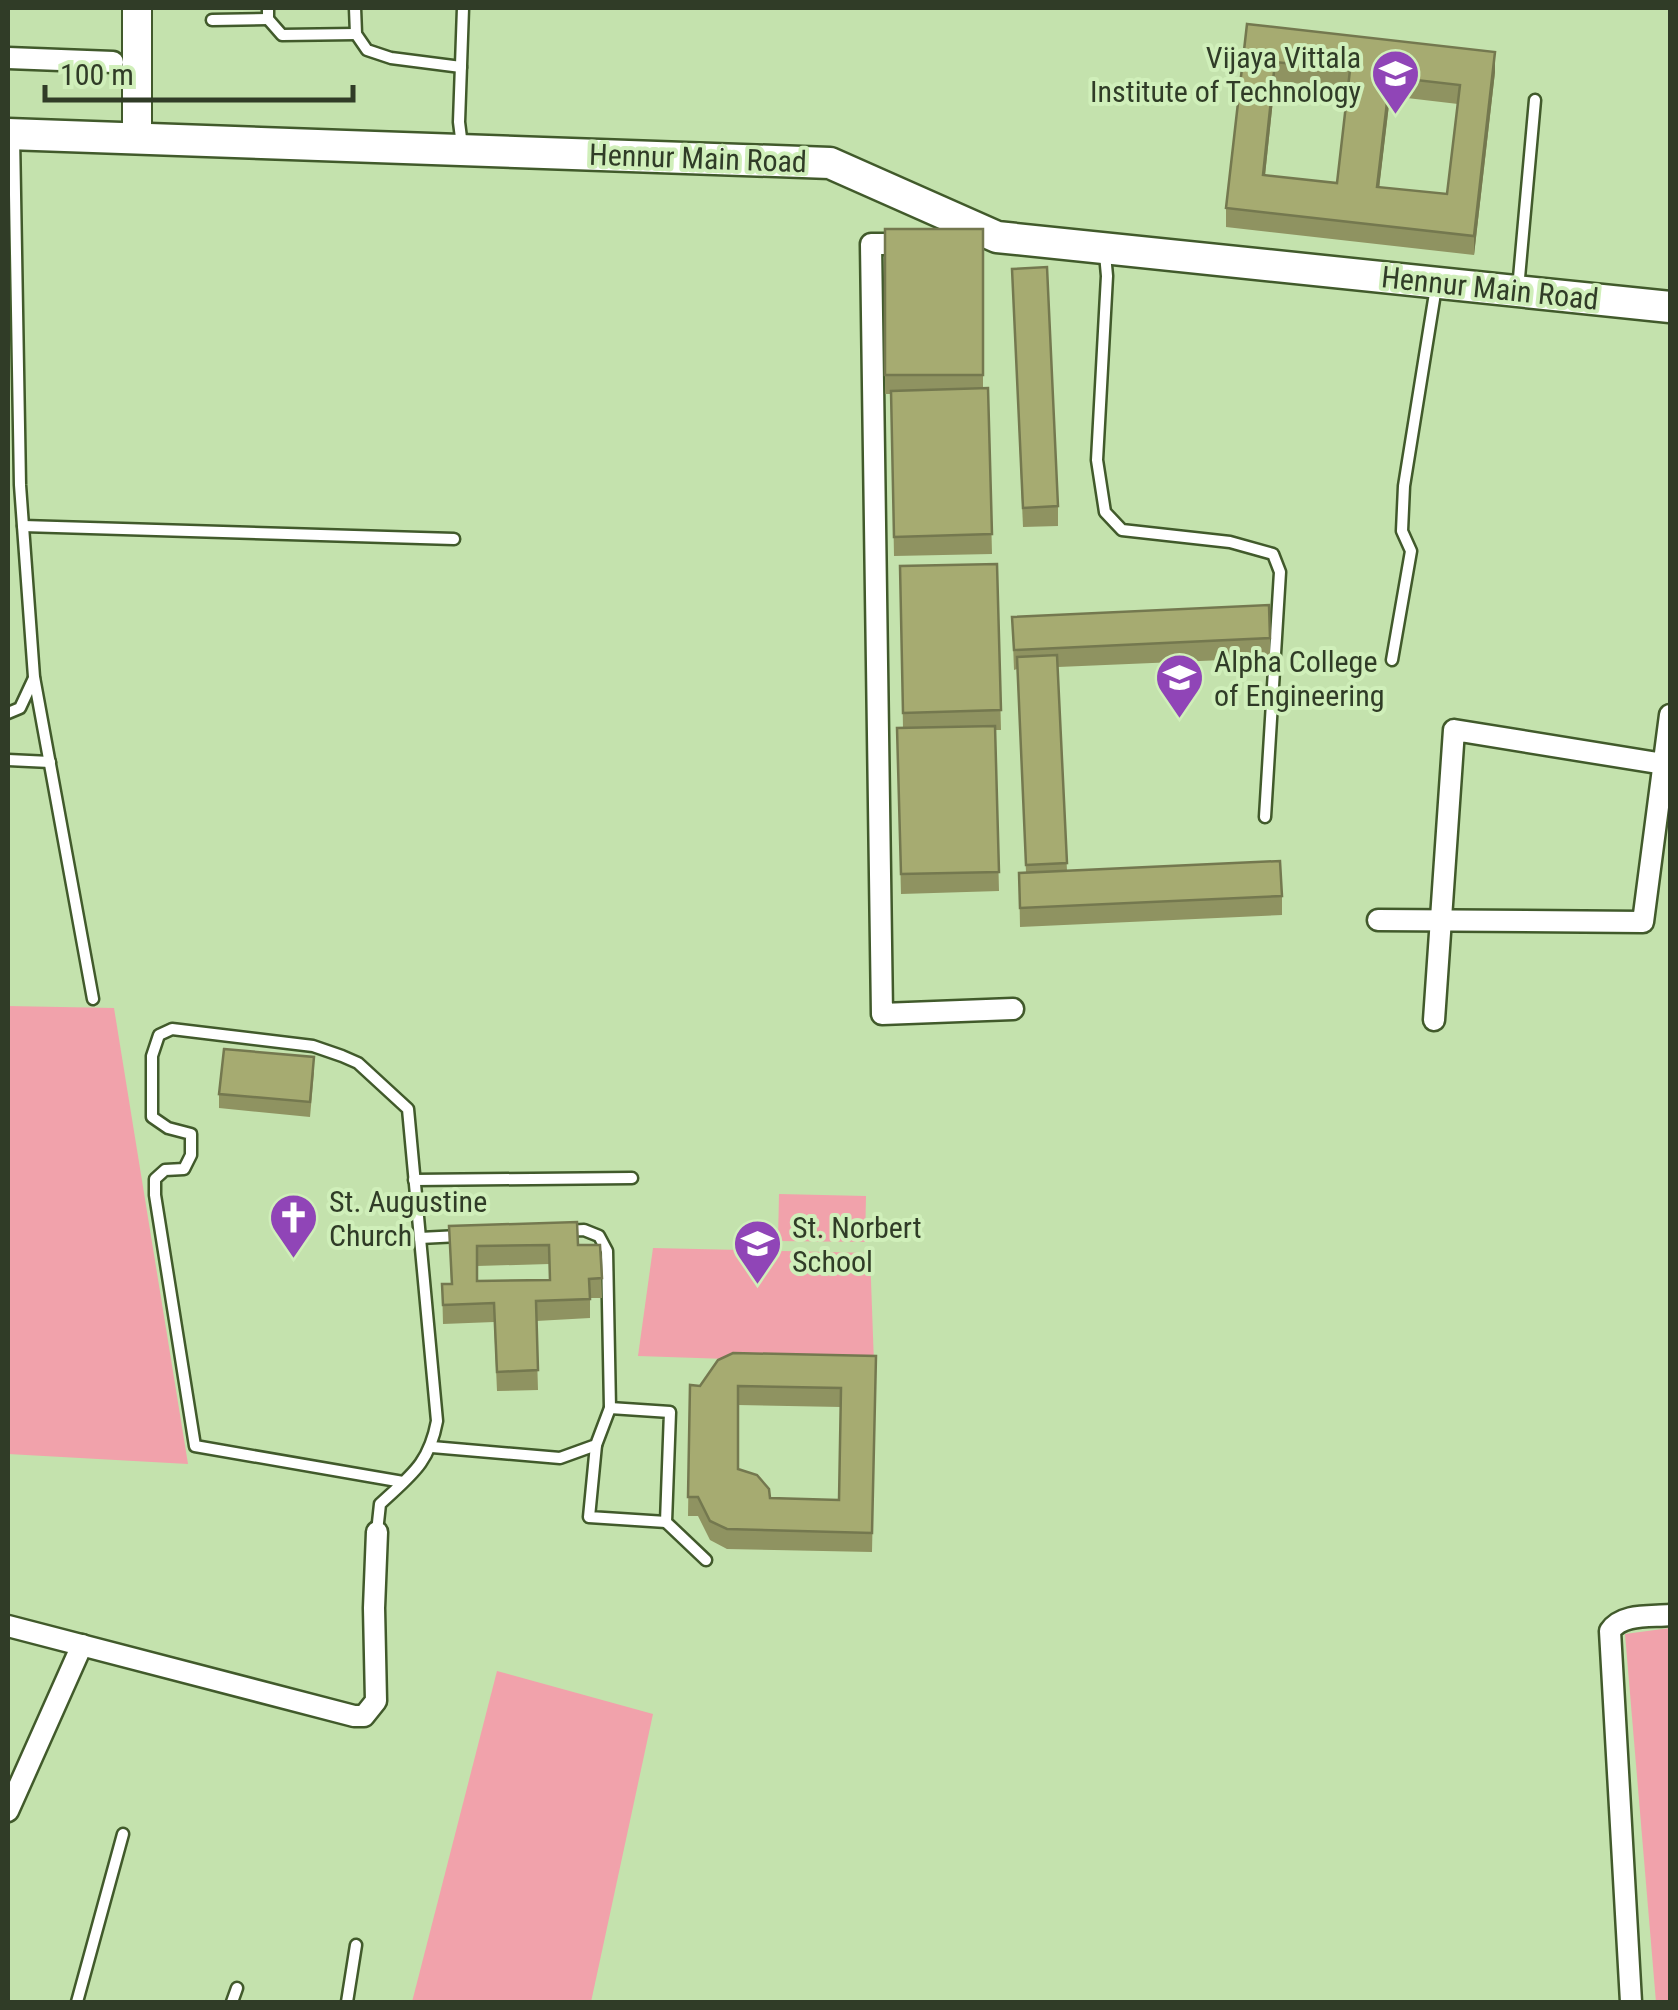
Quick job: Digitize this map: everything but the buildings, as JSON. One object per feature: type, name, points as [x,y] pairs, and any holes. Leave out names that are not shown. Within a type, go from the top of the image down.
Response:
[{"type":"main road","name":"Hennur Main Road","points":[[11,134],[830,163],[983,240],[1104,248],[1670,307]]},
{"type":"street","points":[[137,139],[138,8]]},
{"type":"street","points":[[8,58],[113,62]]},
{"type":"street","points":[[930,244],[872,244],[882,1014],[1014,1009]]},
{"type":"street","points":[[1378,920],[1643,922],[1668,764],[1670,715]]},
{"type":"street","points":[[1434,1020],[1454,730],[1668,764]]},
{"type":"street","points":[[8,1626],[364,1716],[376,1701],[377,1532]]},
{"type":"street","points":[[1631,2002],[1610,1630],[1614,1623],[1625,1619],[1670,1615]]},
{"type":"street","points":[[8,1812],[82,1645]]},
{"type":"lane","points":[[356,8],[356,34],[367,50],[390,58],[461,67]]},
{"type":"lane","points":[[462,150],[459,122],[463,8]]},
{"type":"lane","points":[[212,20],[268,13],[282,34],[356,34]]},
{"type":"lane","points":[[1518,291],[1535,100]]},
{"type":"lane","points":[[11,134],[23,526],[34,677],[94,998]]},
{"type":"lane","points":[[1104,248],[1108,276],[1097,460],[1106,512],[1122,530],[1230,542],[1273,554],[1280,572],[1266,817]]},
{"type":"lane","points":[[1392,660],[1411,552],[1402,531],[1404,486],[1437,283]]},
{"type":"lane","points":[[23,526],[454,539]]},
{"type":"lane","points":[[8,713],[20,708],[34,677]]},
{"type":"lane","points":[[8,760],[50,762]]},
{"type":"lane","points":[[377,1532],[380,1504],[424,1464],[437,1420],[408,1109],[358,1063],[312,1046],[172,1029],[159,1036],[152,1056],[152,1117],[168,1128],[191,1134],[193,1144],[184,1169],[165,1170],[155,1178],[155,1195],[195,1446],[403,1482]]},
{"type":"lane","points":[[414,1180],[632,1178]]},
{"type":"lane","points":[[548,1232],[584,1230],[599,1236],[607,1251],[610,1408],[596,1445],[589,1517],[666,1522],[706,1560]]},
{"type":"lane","points":[[420,1238],[474,1236]]},
{"type":"lane","points":[[610,1408],[670,1412],[666,1522]]},
{"type":"lane","points":[[432,1446],[560,1458],[596,1445]]},
{"type":"lane","points":[[77,2002],[123,1834]]},
{"type":"lane","points":[[347,2002],[356,1945]]},
{"type":"lane","points":[[232,2002],[237,1988]]},
{"type":"shaded area","points":[[8,1006],[114,1008],[188,1464],[8,1454]]},
{"type":"shaded area","points":[[779,1194],[866,1196],[865,1242],[778,1241]]},
{"type":"shaded area","points":[[653,1248],[870,1253],[874,1364],[638,1356]]},
{"type":"shaded area","points":[[1670,1628],[1670,2002],[1656,2002],[1625,1634]]},
{"type":"shaded area","points":[[497,1671],[653,1714],[591,2002],[412,2002]]},
{"type":"place","name":"Vijaya Vittala Institute of Technology","points":[[1396,116]]},
{"type":"place","name":"Alpha College of Engineering","points":[[1179,720]]},
{"type":"place","name":"St. Augustine Church","points":[[294,1260]]},
{"type":"place","name":"St. Norbert School","points":[[757,1286]]}]
